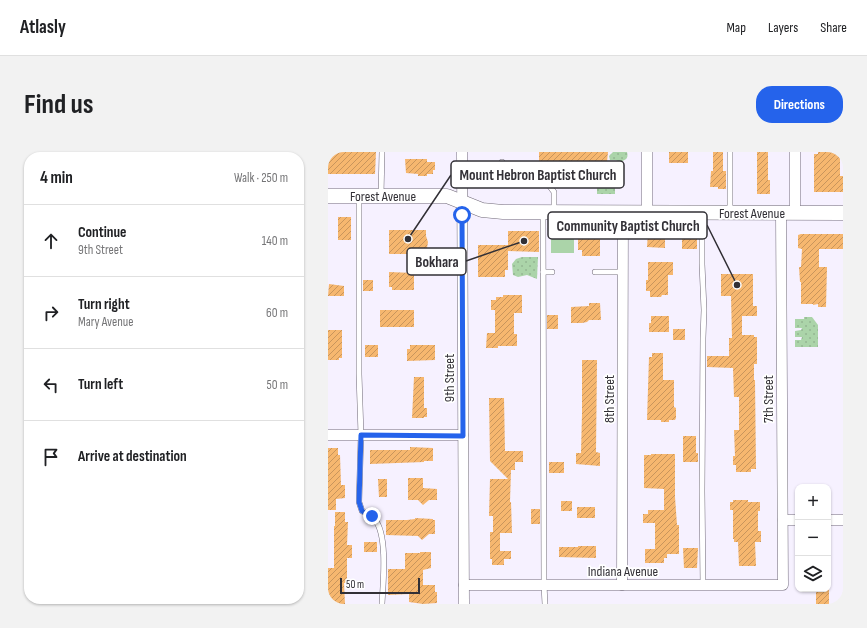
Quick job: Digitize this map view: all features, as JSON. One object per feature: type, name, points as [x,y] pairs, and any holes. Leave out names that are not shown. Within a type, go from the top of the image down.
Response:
[{"type":"street","name":"9th Street","points":[[462,152],[464,604]]},
{"type":"street","points":[[646,152],[647,212]]},
{"type":"street","points":[[795,152],[795,213]]},
{"type":"street","name":"Forest Avenue","points":[[328,196],[447,196],[482,210],[503,212],[843,213]]},
{"type":"street","name":"8th Street","points":[[622,585],[624,212]]},
{"type":"street","name":"7th Street","points":[[781,213],[783,585]]},
{"type":"street","points":[[328,435],[463,436]]},
{"type":"street","points":[[783,520],[795,520]]},
{"type":"street","points":[[831,520],[843,520]]},
{"type":"street","name":"Indiana Avenue","points":[[464,585],[783,585]]},
{"type":"lane","points":[[381,196],[382,152]]},
{"type":"lane","points":[[730,152],[730,213]]},
{"type":"lane","points":[[502,162],[502,176]]},
{"type":"lane","points":[[462,176],[489,176]]},
{"type":"lane","points":[[533,176],[542,176],[554,192],[549,212],[543,272],[545,604]]},
{"type":"lane","points":[[359,196],[359,374],[361,435],[359,502],[362,511],[372,516],[376,520],[380,529],[384,553],[382,604]]},
{"type":"lane","points":[[702,213],[704,310],[702,491],[703,585]]},
{"type":"lane","points":[[543,272],[552,272]]},
{"type":"lane","points":[[595,272],[623,272]]},
{"type":"green space","points":[[613,152],[627,152],[627,158],[620,162],[610,160],[609,156]]},
{"type":"green space","points":[[597,177],[615,177],[615,194],[597,194]]},
{"type":"green space","points":[[551,238],[574,238],[574,253],[551,253]]},
{"type":"green space","points":[[522,257],[538,257],[537,279],[527,275],[518,277],[513,275],[512,264],[516,259]]},
{"type":"green space","points":[[804,317],[812,317],[818,325],[818,347],[795,347],[795,340],[801,340],[802,337],[795,337],[795,331],[801,330],[802,328],[795,328],[795,319],[804,319]]},
{"type":"building","points":[[328,152],[376,152],[375,174],[328,174]]},
{"type":"building","points":[[539,152],[608,152],[607,162],[605,162],[605,173],[587,173],[587,184],[565,184],[565,173],[556,173],[556,165],[539,164]]},
{"type":"building","points":[[669,152],[688,152],[688,163],[669,163]]},
{"type":"building","points":[[713,152],[723,152],[723,171],[726,171],[726,189],[710,187],[711,171],[713,171]]},
{"type":"building","points":[[757,152],[768,152],[768,180],[770,180],[770,194],[757,194]]},
{"type":"building","points":[[818,152],[837,152],[837,154],[840,154],[840,176],[843,176],[843,192],[814,192],[814,154],[818,154]]},
{"type":"building","points":[[405,159],[427,159],[427,162],[435,162],[435,170],[433,170],[433,174],[427,174],[427,176],[418,176],[418,174],[406,173]]},
{"type":"building","points":[[338,217],[351,217],[351,240],[338,240]]},
{"type":"building","points":[[581,228],[600,228],[600,256],[582,256],[582,250],[578,250],[578,234],[581,234]]},
{"type":"building","points":[[389,230],[426,230],[428,242],[426,254],[389,254]]},
{"type":"building","points":[[508,231],[539,231],[539,252],[508,251],[508,270],[505,270],[505,277],[478,277],[478,245],[508,245]]},
{"type":"building","points":[[648,233],[665,234],[665,248],[647,247]]},
{"type":"building","points":[[682,234],[697,234],[697,249],[682,249]]},
{"type":"building","points":[[843,234],[843,249],[819,249],[819,267],[827,267],[826,307],[818,307],[818,304],[801,304],[799,267],[801,267],[802,249],[798,248],[798,235]]},
{"type":"building","points":[[648,262],[673,262],[673,275],[668,275],[668,295],[662,295],[661,297],[650,297],[650,291],[646,291],[646,280],[648,280]]},
{"type":"building","points":[[389,272],[414,273],[414,290],[392,290],[392,287],[389,287]]},
{"type":"building","points":[[721,274],[753,274],[753,306],[757,306],[757,316],[742,316],[742,335],[754,335],[754,337],[757,337],[757,364],[754,364],[756,469],[751,469],[751,472],[736,472],[736,465],[733,465],[733,456],[735,456],[734,430],[739,430],[739,397],[734,397],[733,368],[707,367],[707,356],[729,356],[729,338],[732,338],[731,296],[721,296]]},
{"type":"building","points":[[363,280],[373,280],[373,291],[363,291]]},
{"type":"building","points":[[329,284],[344,286],[344,296],[328,296]]},
{"type":"building","points":[[503,295],[522,295],[522,313],[514,313],[514,334],[517,334],[517,346],[498,346],[498,348],[486,348],[487,333],[495,333],[495,310],[491,310],[491,300],[496,300],[496,297],[503,297]]},
{"type":"building","points":[[589,303],[600,303],[601,320],[571,323],[571,307],[589,306]]},
{"type":"building","points":[[380,310],[414,310],[414,327],[380,327]]},
{"type":"building","points":[[547,315],[558,315],[558,329],[547,329]]},
{"type":"building","points":[[651,316],[669,316],[669,332],[649,332]]},
{"type":"building","points":[[673,329],[685,329],[685,340],[673,340]]},
{"type":"building","points":[[328,330],[342,330],[342,358],[339,358],[339,360],[328,360]]},
{"type":"building","points":[[365,345],[378,345],[378,357],[365,357]]},
{"type":"building","points":[[410,345],[435,345],[435,360],[407,361],[407,349],[410,349]]},
{"type":"building","points":[[652,353],[663,353],[663,380],[674,380],[674,407],[676,408],[676,418],[675,420],[669,420],[669,422],[661,422],[661,420],[647,420],[649,357],[652,357]]},
{"type":"building","points":[[582,360],[597,360],[596,452],[600,453],[600,466],[576,464],[576,453],[581,453]]},
{"type":"building","points":[[414,377],[424,377],[424,408],[427,408],[427,417],[424,418],[412,418]]},
{"type":"building","points":[[489,398],[504,398],[505,451],[523,451],[523,462],[515,462],[515,470],[511,470],[510,502],[512,533],[500,533],[500,551],[511,551],[511,559],[504,559],[504,565],[492,565],[492,559],[490,559],[490,532],[493,532],[493,516],[489,516],[490,479],[508,479],[490,461]]},
{"type":"building","points":[[683,436],[696,436],[696,453],[698,453],[698,462],[683,462]]},
{"type":"building","points":[[410,447],[433,448],[433,461],[370,464],[370,450],[410,450]]},
{"type":"building","points":[[328,448],[338,448],[338,455],[340,455],[341,485],[345,485],[345,498],[336,499],[336,510],[328,510]]},
{"type":"building","points":[[675,454],[675,497],[677,525],[679,525],[679,554],[667,554],[667,558],[664,558],[664,563],[645,563],[645,549],[655,549],[655,523],[643,523],[643,514],[648,514],[648,510],[664,510],[664,489],[644,488],[644,455]]},
{"type":"building","points":[[549,462],[564,462],[564,473],[549,473]]},
{"type":"building","points":[[408,478],[423,478],[423,488],[437,489],[437,500],[429,500],[423,505],[418,500],[408,500]]},
{"type":"building","points":[[378,479],[387,479],[387,497],[379,497]]},
{"type":"building","points":[[733,500],[760,502],[760,511],[758,511],[758,531],[761,531],[761,542],[755,542],[756,566],[739,566],[738,542],[734,542],[733,539],[733,510],[730,510],[730,502],[733,502]]},
{"type":"building","points":[[561,501],[572,501],[572,511],[561,511]]},
{"type":"building","points":[[577,507],[595,507],[595,518],[577,518]]},
{"type":"building","points":[[531,509],[540,509],[540,524],[531,524]]},
{"type":"building","points":[[335,512],[345,512],[345,522],[348,522],[347,545],[352,545],[352,558],[347,558],[347,583],[344,583],[345,604],[328,604],[328,568],[334,568]]},
{"type":"building","points":[[415,518],[435,520],[435,534],[429,534],[422,540],[418,536],[386,535],[386,520],[407,520]]},
{"type":"building","points":[[364,542],[377,542],[377,552],[364,552]]},
{"type":"building","points":[[596,546],[596,558],[559,557],[559,547]]},
{"type":"building","points":[[683,548],[698,548],[697,568],[684,568]]},
{"type":"building","points":[[431,552],[431,568],[423,570],[423,585],[435,585],[435,592],[437,592],[437,603],[423,604],[409,602],[409,594],[388,595],[388,569],[405,569],[405,553]]},
{"type":"building","points":[[816,592],[829,592],[829,604],[816,604]]},
{"type":"place","name":"Mount Hebron Baptist Church","points":[[408,239]]},
{"type":"place","name":"Bokhara","points":[[524,241]]},
{"type":"place","name":"Community Baptist Church","points":[[737,285]]},
{"type":"route","points":[[372,516],[362,511],[359,502],[361,481],[361,435],[463,436],[462,215]]}]
